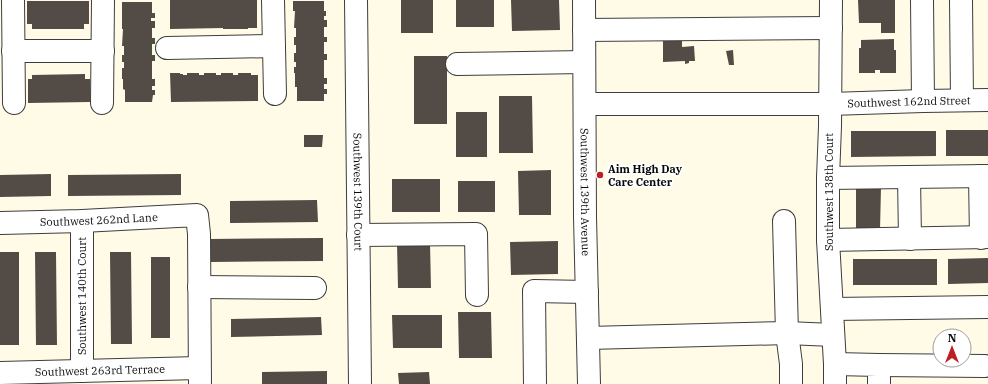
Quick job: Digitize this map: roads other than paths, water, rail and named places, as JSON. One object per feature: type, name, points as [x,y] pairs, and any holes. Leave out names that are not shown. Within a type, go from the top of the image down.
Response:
[{"type":"street","points":[[13,0],[14,103]]},
{"type":"street","points":[[102,103],[104,0]]},
{"type":"street","points":[[273,0],[275,94]]},
{"type":"street","name":"Southwest 139th Court","points":[[356,0],[360,384]]},
{"type":"street","name":"Southwest 139th Avenue","points":[[584,0],[585,217],[589,384]]},
{"type":"street","name":"Southwest 138th Court","points":[[831,0],[828,240],[835,374]]},
{"type":"street","points":[[922,0],[923,101]]},
{"type":"street","points":[[961,0],[962,100]]},
{"type":"street","points":[[584,30],[831,28]]},
{"type":"street","points":[[167,48],[274,46]]},
{"type":"street","points":[[14,51],[103,51]]},
{"type":"street","points":[[457,64],[584,62]]},
{"type":"street","name":"Southwest 162nd Street","points":[[585,104],[830,104],[988,100]]},
{"type":"street","points":[[828,178],[984,176],[984,237],[828,240]]},
{"type":"street","points":[[909,178],[910,238]]},
{"type":"street","name":"Southwest 262nd Lane","points":[[0,223],[82,221],[197,215],[199,234],[199,287]]},
{"type":"street","name":"Southwest 140th Court","points":[[82,221],[82,371]]},
{"type":"street","points":[[784,221],[787,333],[791,364],[791,384]]},
{"type":"street","points":[[358,235],[476,234],[477,295]]},
{"type":"street","points":[[200,376],[199,287],[316,288]]},
{"type":"street","points":[[535,384],[534,292],[587,292]]},
{"type":"street","points":[[832,309],[988,307]]},
{"type":"street","points":[[588,338],[787,333],[833,335]]},
{"type":"street","points":[[835,374],[879,374],[985,366]]},
{"type":"street","name":"Southwest 263rd Terrace","points":[[0,372],[82,371],[200,376]]},
{"type":"place","name":"Aim High Day Care Center","points":[[600,175]]}]
